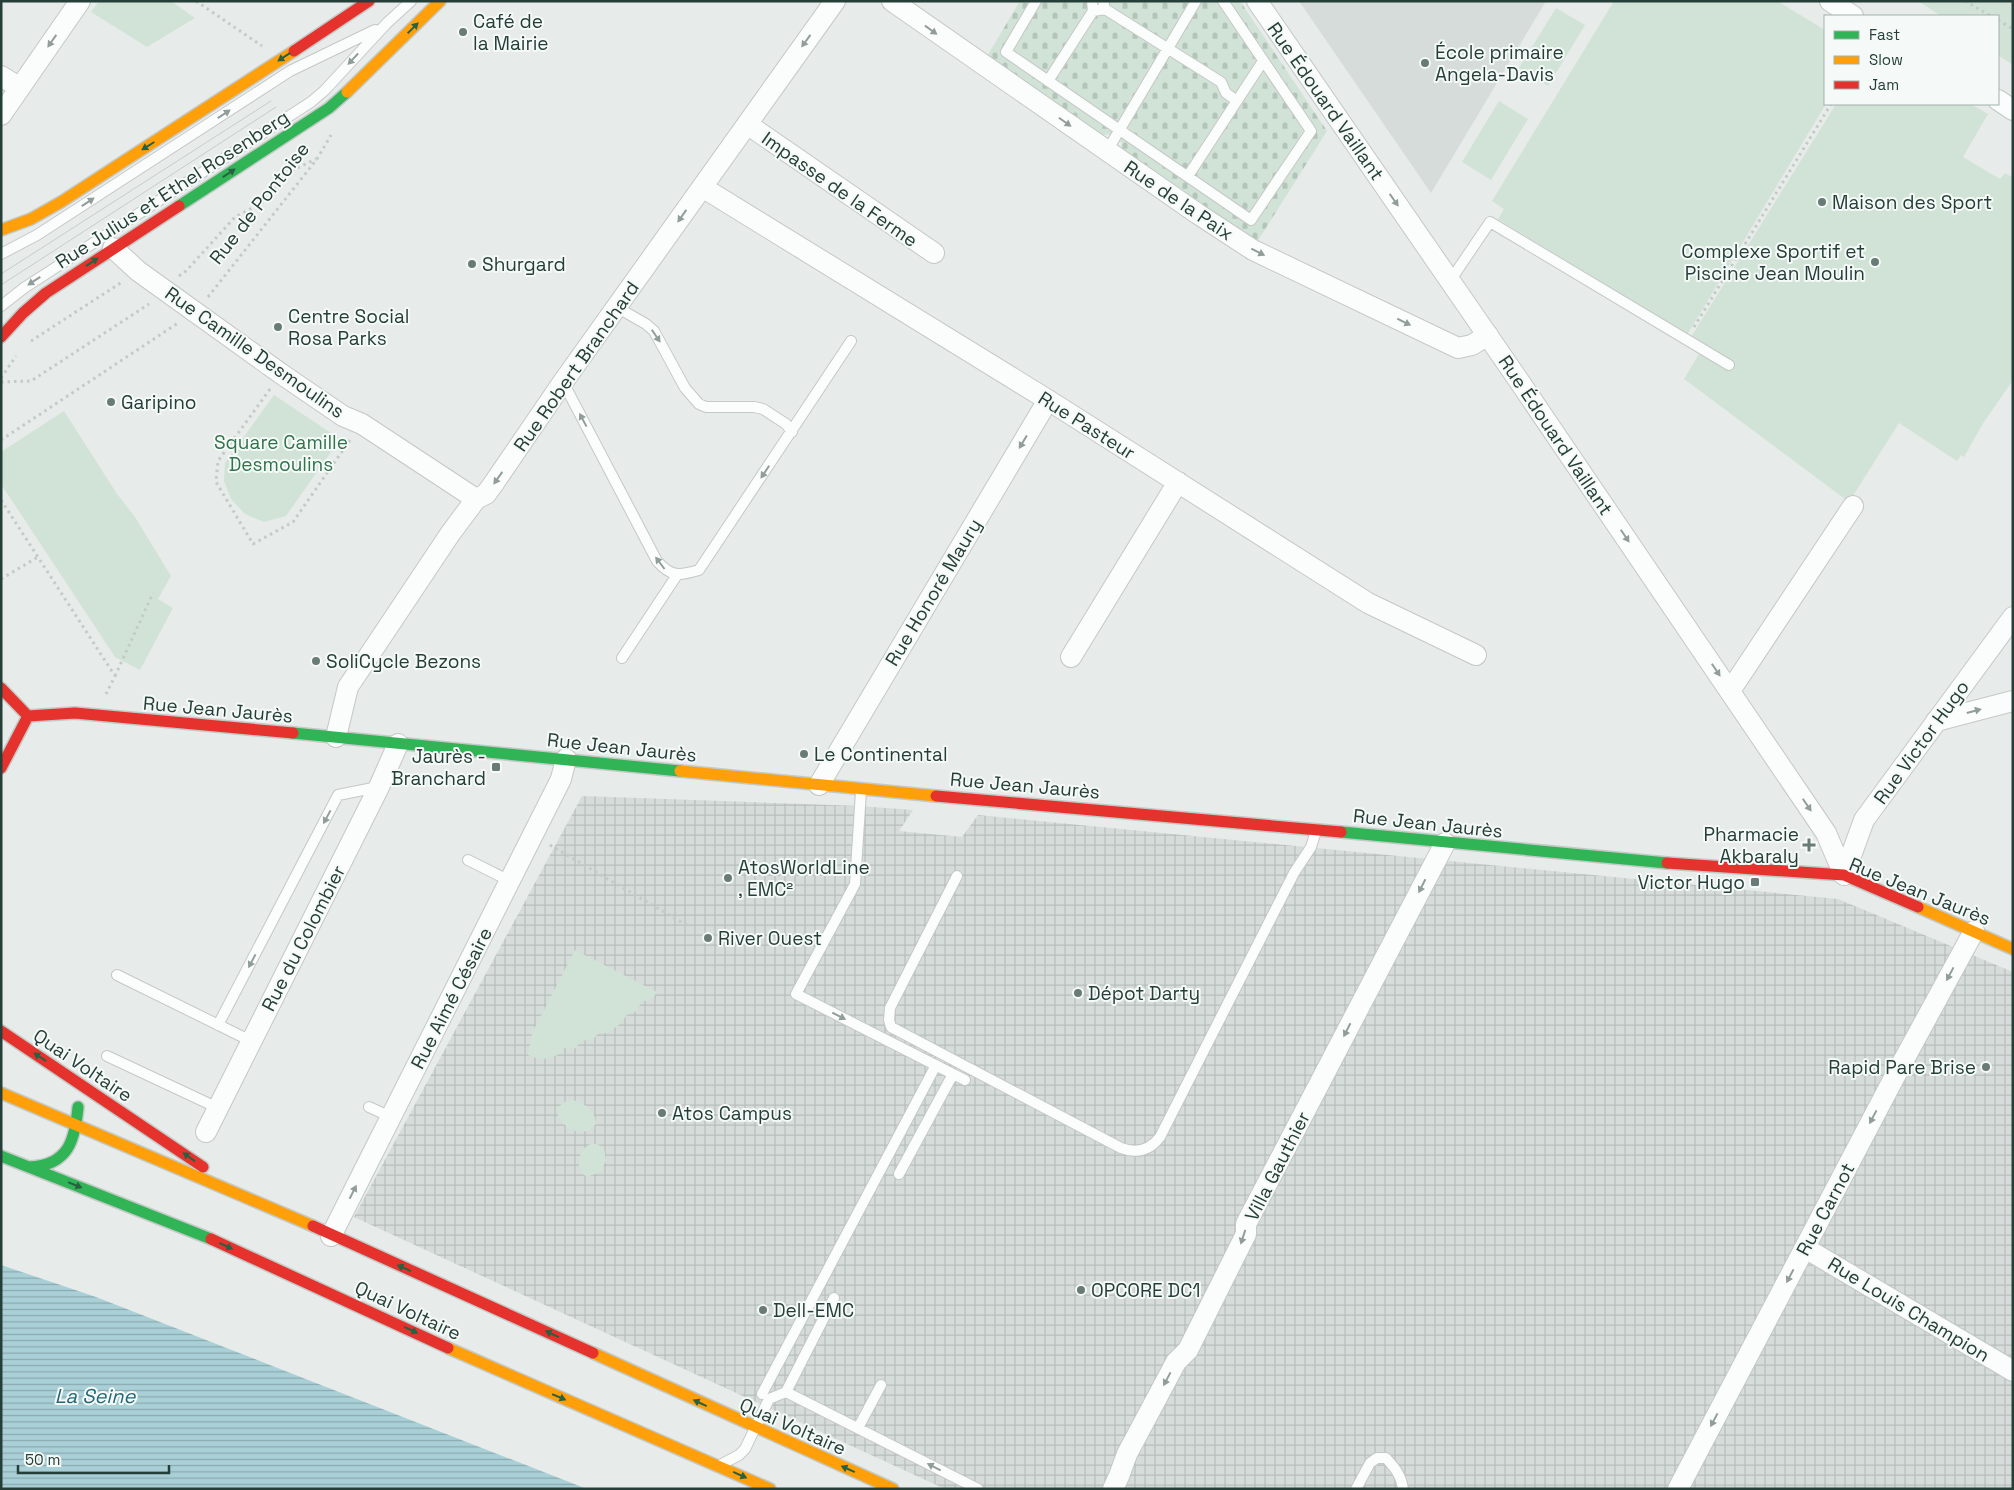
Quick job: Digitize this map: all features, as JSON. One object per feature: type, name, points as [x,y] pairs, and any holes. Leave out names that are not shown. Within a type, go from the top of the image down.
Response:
[{"type":"main road","points":[[1,230],[30,219],[60,201],[167,134],[369,1]]},
{"type":"main road","name":"Rue Julius et Ethel Rosenberg","points":[[1,337],[35,302],[113,248],[329,108],[366,75],[440,1]]},
{"type":"main road","points":[[1,688],[28,716],[1,768]]},
{"type":"main road","name":"Rue Jean Jaurès","points":[[28,716],[75,713],[1620,860],[1844,875],[2013,949]]},
{"type":"main road","name":"Quai Voltaire","points":[[1,1031],[172,1145],[243,1196]]},
{"type":"main road","points":[[30,1167],[44,1166],[60,1158],[71,1146],[78,1105],[68,1076]]},
{"type":"main road","name":"Quai Voltaire","points":[[1,1093],[243,1196],[478,1300],[756,1429],[893,1489]]},
{"type":"main road","name":"Quai Voltaire","points":[[1,1156],[218,1242],[494,1369],[770,1489]]},
{"type":"street","points":[[1,115],[80,1]]},
{"type":"street","name":"Rue Robert Branchard","points":[[336,737],[348,687],[450,534],[476,499],[486,494],[494,483],[563,382],[618,308],[834,1]]},
{"type":"street","name":"Rue de la Paix","points":[[892,1],[1106,151],[1253,250],[1458,348],[1472,345],[1488,335]]},
{"type":"street","name":"Rue Édouard Vaillant","points":[[1257,1],[1488,335],[1826,833],[1844,875]]},
{"type":"street","points":[[1830,1],[1851,15]]},
{"type":"street","points":[[1,76],[20,88]]},
{"type":"street","points":[[1999,101],[2013,110]]},
{"type":"street","name":"Impasse de la Ferme","points":[[747,124],[934,253]]},
{"type":"street","name":"Rue Pasteur","points":[[702,187],[1048,400],[1368,602],[1476,654]]},
{"type":"street","name":"Rue Camille Desmoulins","points":[[113,248],[138,271],[280,373],[343,416],[362,424],[476,499]]},
{"type":"street","name":"Rue Honoré Maury","points":[[819,785],[1048,400]]},
{"type":"street","points":[[1071,657],[1178,482]]},
{"type":"street","points":[[1730,691],[1853,506]]},
{"type":"street","name":"Rue Victor Hugo","points":[[1844,875],[1864,820],[2013,617]]},
{"type":"street","points":[[1936,721],[2013,701]]},
{"type":"street","name":"Rue du Colombier","points":[[206,1132],[379,787],[398,744]]},
{"type":"street","name":"Rue Aimé Césaire","points":[[331,1236],[562,779],[566,759]]},
{"type":"street","name":"Villa Gauthier","points":[[1113,1489],[1127,1454],[1176,1362],[1188,1350],[1246,1234],[1246,1224],[1445,843]]},
{"type":"street","name":"Rue Carnot","points":[[1678,1489],[1974,931]]},
{"type":"street","name":"Rue Louis Champion","points":[[1805,1248],[2013,1371]]},
{"type":"lane","points":[[1,306],[40,277],[311,102],[324,91],[387,23],[411,1]]},
{"type":"lane","points":[[1036,1],[1006,52],[1251,220],[1311,131],[1223,1]]},
{"type":"lane","points":[[1106,151],[1196,1]]},
{"type":"lane","points":[[1048,81],[1093,6],[1104,5],[1221,82],[1226,93],[1237,100]]},
{"type":"lane","points":[[1,254],[37,235],[290,71],[366,36],[387,23]]},
{"type":"lane","points":[[1188,176],[1264,61]]},
{"type":"lane","points":[[1450,281],[1490,222],[1728,365]]},
{"type":"lane","points":[[618,308],[646,324],[654,331],[685,388],[699,404],[706,407],[754,407],[763,409],[786,424],[792,432]]},
{"type":"lane","points":[[563,382],[657,560],[665,570],[677,575],[699,570],[851,341]]},
{"type":"lane","points":[[622,658],[677,575]]},
{"type":"lane","points":[[218,1025],[338,795],[379,787]]},
{"type":"lane","points":[[861,789],[855,884],[796,994],[964,1080]]},
{"type":"lane","points":[[957,876],[890,1008],[889,1020],[891,1027],[1102,1139],[1130,1151],[1142,1151],[1155,1143],[1160,1137],[1294,874],[1311,847],[1317,830]]},
{"type":"lane","points":[[468,860],[510,881]]},
{"type":"lane","points":[[117,975],[251,1041]]},
{"type":"lane","points":[[107,1056],[218,1108]]},
{"type":"lane","points":[[762,1394],[936,1065]]},
{"type":"lane","points":[[899,1174],[953,1074]]},
{"type":"lane","points":[[369,1107],[391,1117]]},
{"type":"lane","points":[[719,1466],[745,1450],[769,1399],[786,1392],[834,1298]]},
{"type":"lane","points":[[858,1428],[881,1385]]},
{"type":"lane","points":[[786,1392],[978,1489]]},
{"type":"lane","points":[[1356,1489],[1370,1463],[1377,1458],[1386,1458],[1400,1475],[1403,1489]]},
{"type":"path","points":[[196,1],[243,33]]},
{"type":"path","points":[[1965,1],[1989,15]]},
{"type":"path","points":[[1999,21],[2013,29]]},
{"type":"path","points":[[1687,340],[1830,105]]},
{"type":"path","name":"Rue de Pontoise","points":[[205,301],[317,159],[334,131]]},
{"type":"path","points":[[176,278],[186,271],[235,217],[262,203],[289,172],[317,159]]},
{"type":"path","points":[[31,341],[129,277]]},
{"type":"path","points":[[17,354],[1,380],[31,381],[156,301]]},
{"type":"path","points":[[1,440],[179,323],[184,323]]},
{"type":"path","points":[[280,373],[218,460],[216,482],[253,544],[293,522],[362,424]]},
{"type":"path","points":[[1,500],[115,676]]},
{"type":"path","points":[[1,579],[38,557]]},
{"type":"path","points":[[105,696],[153,593]]},
{"type":"path","points":[[533,835],[688,926]]},
{"type":"shaded area","name":"École primaire Angela-Davis","points":[[1299,1],[1546,1],[1431,193]]},
{"type":"shaded area","points":[[582,796],[859,806],[913,810],[899,831],[962,837],[978,815],[1838,899],[2013,972],[2013,1489],[945,1489],[354,1217]]},
{"type":"green space","points":[[99,1],[171,1],[195,18],[147,47],[91,12]]},
{"type":"green space","points":[[1020,1],[1240,1],[1327,131],[1257,242],[1121,150],[1122,143],[1108,134],[1102,136],[986,58]]},
{"type":"green space","points":[[1614,1],[1777,1],[1824,29],[1825,105],[1687,335],[1498,219],[1504,209],[1492,201]]},
{"type":"green space","points":[[1918,1],[2013,1],[2013,65],[1999,56],[1999,15],[1939,15]]},
{"type":"green space","points":[[1556,8],[1585,25],[1548,86],[1519,68]]},
{"type":"green space","points":[[1499,101],[1528,119],[1491,180],[1462,162]]},
{"type":"green space","name":"Complexe Sportif et Piscine Jean Moulin","points":[[1835,105],[1973,105],[1988,114],[1963,157],[2000,179],[2005,173],[2013,178],[2013,380],[1982,425],[1964,457],[1961,455],[1957,461],[1899,423],[1849,502],[1684,379],[1699,354],[1686,345]]},
{"type":"green space","name":"Square Camille Desmoulins","points":[[274,395],[340,439],[286,516],[264,522],[245,514],[231,499],[224,481],[225,463]]},
{"type":"green space","points":[[64,411],[117,494],[135,517],[171,576],[158,599],[173,608],[140,670],[115,657],[1,484],[1,452]]},
{"type":"green space","points":[[575,950],[657,992],[653,998],[641,1002],[637,1011],[627,1015],[619,1025],[607,1033],[598,1033],[592,1040],[583,1040],[574,1049],[564,1048],[553,1057],[543,1059],[532,1057],[528,1055],[532,1033]]},
{"type":"green space","points":[[572,1100],[585,1105],[594,1115],[596,1124],[591,1129],[584,1131],[572,1130],[561,1121],[557,1108],[566,1101]]},
{"type":"green space","points":[[591,1144],[597,1144],[604,1148],[606,1161],[600,1172],[587,1177],[580,1169],[579,1160],[586,1147]]},
{"type":"water","name":"La Seine","points":[[1,1265],[96,1297],[587,1489],[1,1489]]},
{"type":"tram line","points":[[1,274],[271,101]]},
{"type":"tram line","points":[[1,285],[276,107]]},
{"type":"traffic: fast","points":[[179,206],[329,108],[347,92]]},
{"type":"traffic: fast","points":[[293,733],[680,771]]},
{"type":"traffic: fast","points":[[1341,832],[1667,863]]},
{"type":"traffic: fast","points":[[30,1167],[53,1162],[67,1149],[75,1130],[78,1107]]},
{"type":"traffic: fast","points":[[1,1156],[211,1239]]},
{"type":"traffic: slow","points":[[347,92],[440,1]]},
{"type":"traffic: slow","points":[[1,230],[31,219],[61,202],[294,51]]},
{"type":"traffic: slow","points":[[680,771],[936,796]]},
{"type":"traffic: slow","points":[[1918,907],[2013,949]]},
{"type":"traffic: slow","points":[[1,1093],[313,1226]]},
{"type":"traffic: slow","points":[[448,1348],[770,1489]]},
{"type":"traffic: slow","points":[[593,1353],[893,1489]]},
{"type":"traffic: jam","points":[[294,51],[369,1]]},
{"type":"traffic: jam","points":[[1,337],[23,313],[46,293],[179,206]]},
{"type":"traffic: jam","points":[[1,688],[28,716],[75,713],[293,733]]},
{"type":"traffic: jam","points":[[1,768],[28,716]]},
{"type":"traffic: jam","points":[[936,796],[1341,832]]},
{"type":"traffic: jam","points":[[1667,863],[1844,875],[1918,907]]},
{"type":"traffic: jam","points":[[1,1031],[203,1167]]},
{"type":"traffic: jam","points":[[313,1226],[593,1353]]},
{"type":"traffic: jam","points":[[211,1239],[448,1348]]},
{"type":"place","name":"Café de la Mairie","points":[[463,32]]},
{"type":"place","name":"École primaire Angela-Davis","points":[[1425,63]]},
{"type":"place","name":"Maison des Sport","points":[[1822,202]]},
{"type":"place","name":"Complexe Sportif et Piscine Jean Moulin","points":[[1875,262]]},
{"type":"place","name":"Shurgard","points":[[472,264]]},
{"type":"place","name":"Centre Social Rosa Parks","points":[[278,327]]},
{"type":"place","name":"Garipino","points":[[111,402]]},
{"type":"place","name":"SoliCycle Bezons","points":[[316,661]]},
{"type":"place","name":"Le Continental","points":[[804,754]]},
{"type":"place","name":"Jaurès - Branchard","points":[[496,767]]},
{"type":"place","name":"Pharmacie Akbaraly","points":[[1809,845]]},
{"type":"place","name":"AtosWorldLine , EMC²","points":[[728,878]]},
{"type":"place","name":"Victor Hugo","points":[[1755,882]]},
{"type":"place","name":"River Ouest","points":[[708,938]]},
{"type":"place","name":"Dépot Darty","points":[[1078,993]]},
{"type":"place","name":"Rapid Pare Brise","points":[[1986,1067]]},
{"type":"place","name":"Atos Campus","points":[[662,1113]]},
{"type":"place","name":"OPCORE DC1","points":[[1081,1290]]},
{"type":"place","name":"Dell-EMC","points":[[763,1310]]}]
